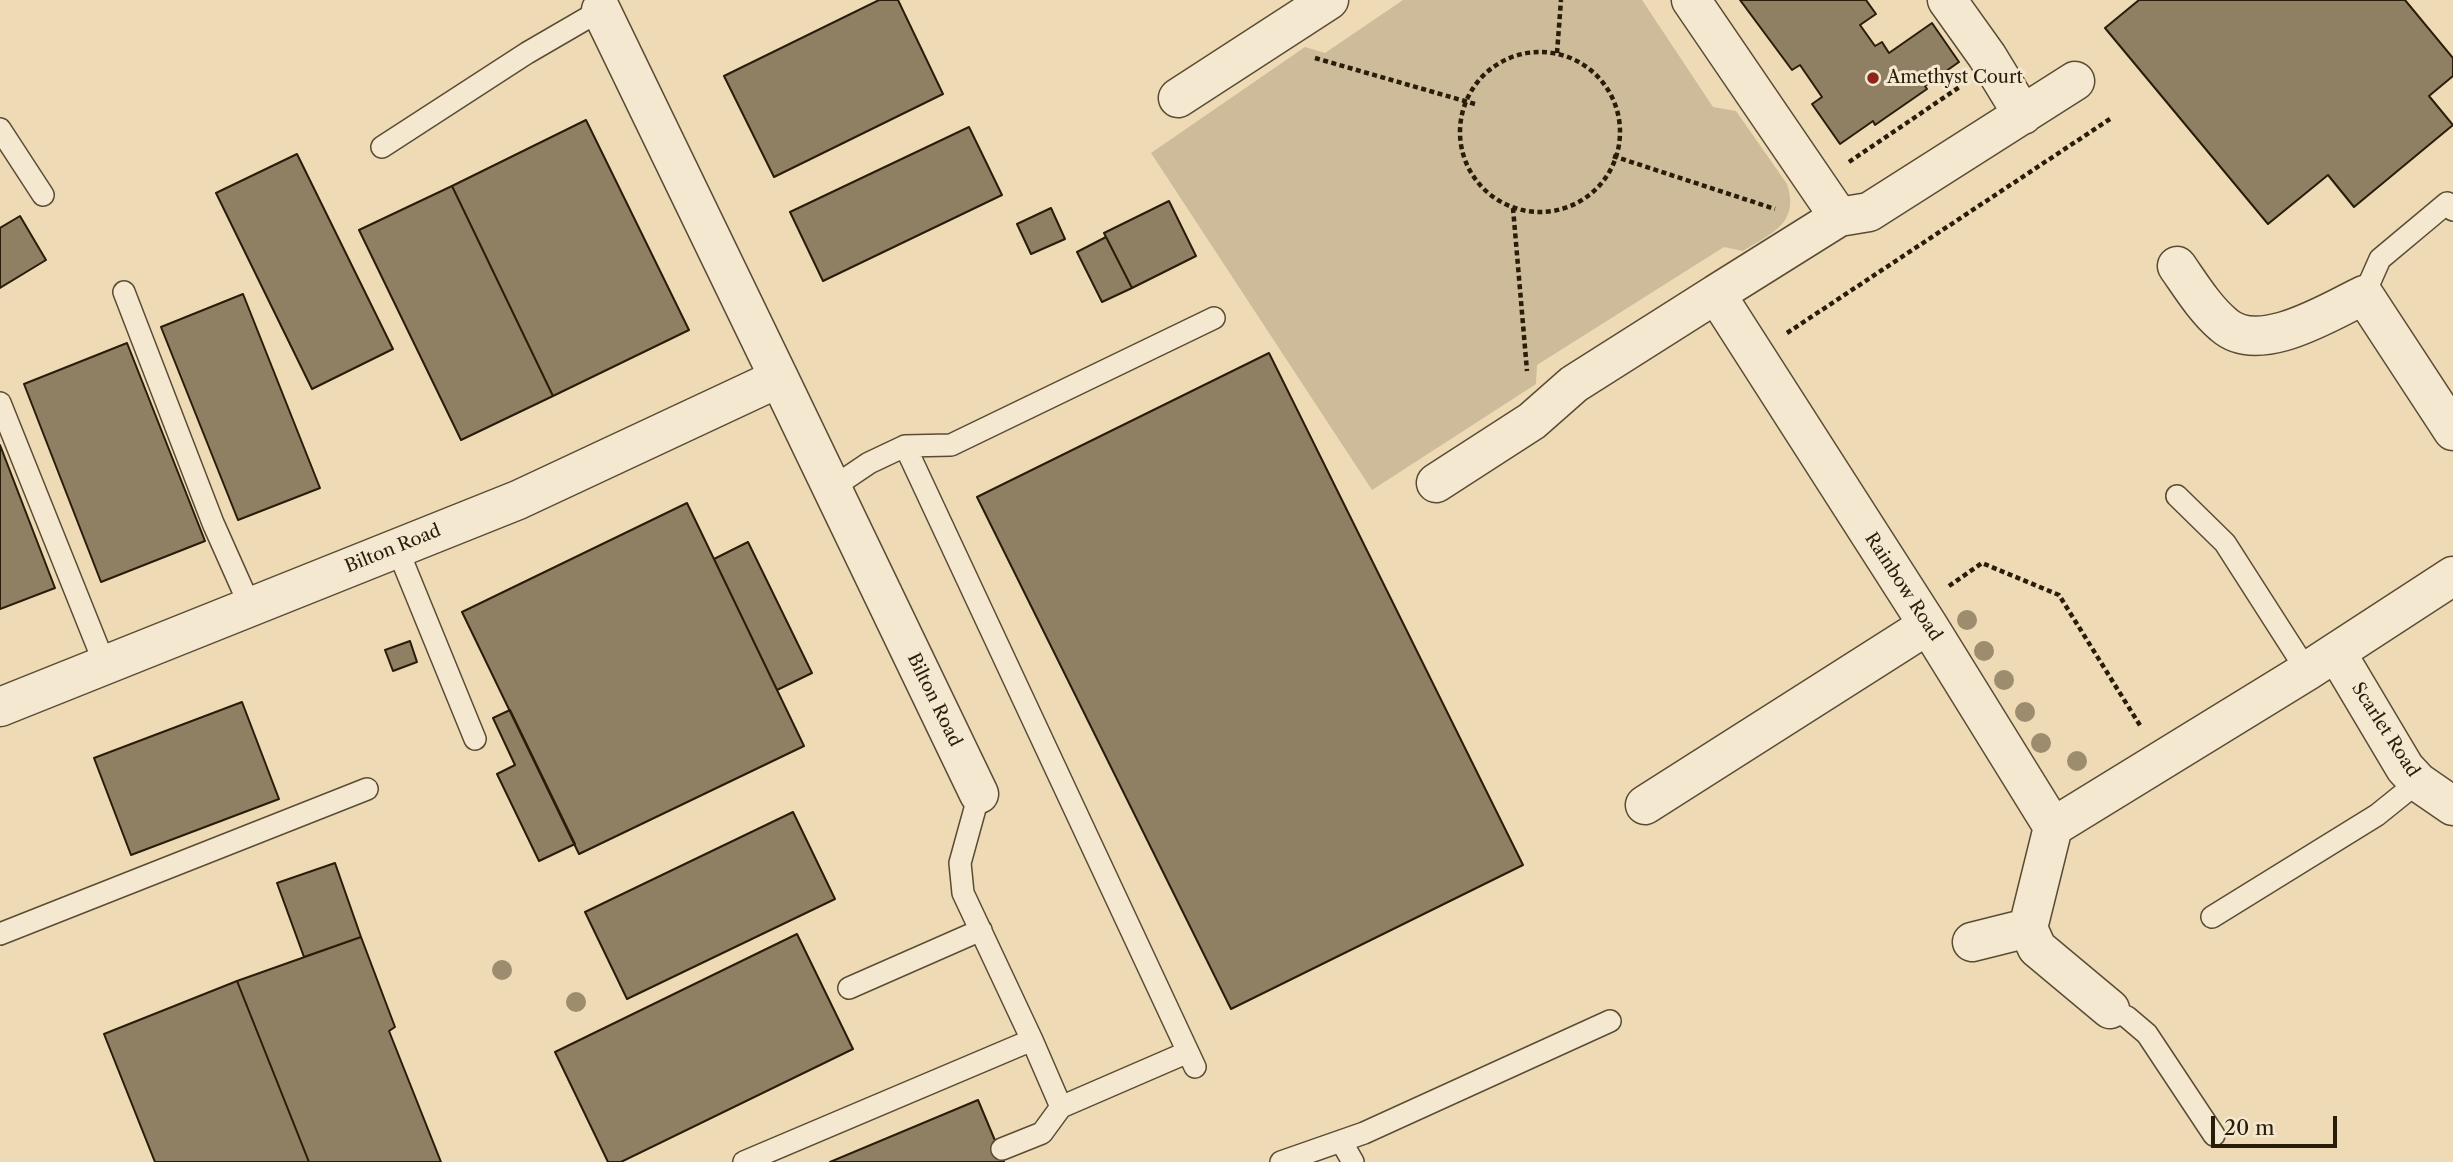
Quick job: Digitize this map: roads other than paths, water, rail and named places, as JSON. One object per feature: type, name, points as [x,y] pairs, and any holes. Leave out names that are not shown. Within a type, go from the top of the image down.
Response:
[{"type":"street","points":[[1178,98],[1329,0]]},
{"type":"street","points":[[1691,0],[1817,184],[1832,222]]},
{"type":"street","points":[[1947,0],[1993,65],[2023,115]]},
{"type":"street","name":"Bilton Road","points":[[598,5],[979,794]]},
{"type":"street","points":[[1436,483],[1532,421],[1574,384],[1716,294],[1832,222],[1869,212],[2075,82]]},
{"type":"street","points":[[2177,266],[2208,309],[2225,327],[2245,337],[2293,328],[2364,295],[2453,431]]},
{"type":"street","name":"Rainbow Road","points":[[1716,294],[2053,827]]},
{"type":"street","name":"Bilton Road","points":[[0,707],[518,500],[779,378]]},
{"type":"street","points":[[2110,1009],[2037,948],[2028,928],[2053,827],[2322,662],[2453,576]]},
{"type":"street","points":[[1645,805],[1922,616]]},
{"type":"street","name":"Scarlet Road","points":[[2322,662],[2405,768],[2438,795]]},
{"type":"street","points":[[1972,942],[2028,928]]},
{"type":"lane","points":[[382,147],[598,5]]},
{"type":"lane","points":[[0,129],[43,195]]},
{"type":"lane","points":[[2364,295],[2380,259],[2447,203],[2453,210]]},
{"type":"lane","points":[[124,292],[213,523],[250,606]]},
{"type":"lane","points":[[832,488],[869,463],[905,446],[951,445],[1214,318]]},
{"type":"lane","points":[[0,403],[105,665]]},
{"type":"lane","points":[[905,446],[1192,1059],[1061,1107],[1042,1133],[1002,1149]]},
{"type":"lane","points":[[2177,496],[2225,542],[2322,662]]},
{"type":"lane","points":[[397,548],[475,739]]},
{"type":"lane","points":[[0,934],[367,789]]},
{"type":"lane","points":[[979,794],[960,863],[963,893],[1061,1107]]},
{"type":"lane","points":[[2213,917],[2378,814],[2438,795]]},
{"type":"lane","points":[[849,988],[981,930]]},
{"type":"lane","points":[[2110,1009],[2127,1017],[2147,1034],[2214,1135]]},
{"type":"lane","points":[[1281,1162],[1377,1127],[1610,1021]]},
{"type":"lane","points":[[744,1162],[1032,1040]]},
{"type":"lane","points":[[1341,1141],[1353,1162]]},
{"type":"place","name":"Amethyst Court","points":[[1873,78]]}]
